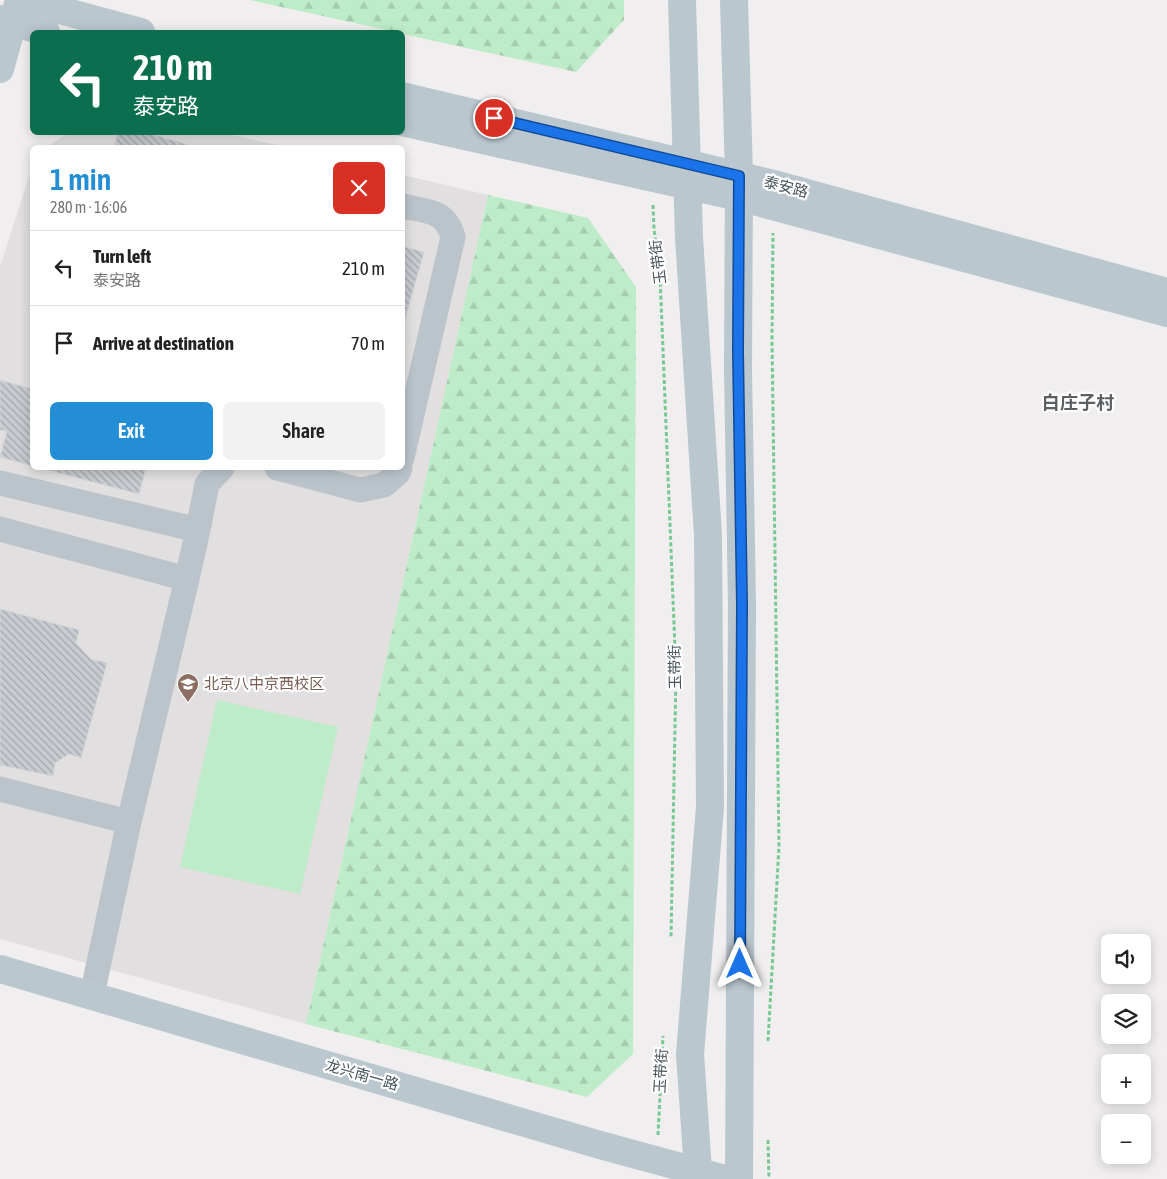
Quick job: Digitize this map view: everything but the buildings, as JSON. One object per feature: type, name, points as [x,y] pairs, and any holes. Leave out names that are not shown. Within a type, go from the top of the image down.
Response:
[{"type":"street","name":"玉带街","points":[[682,0],[687,174],[708,535],[710,807],[690,1054],[698,1175]]},
{"type":"street","points":[[734,0],[739,186],[738,359],[742,605],[739,1179]]},
{"type":"street","points":[[13,11],[43,30]]},
{"type":"street","points":[[13,11],[129,30]]},
{"type":"street","points":[[0,69],[13,11]]},
{"type":"street","name":"泰安路","points":[[405,97],[687,174],[1167,292]]},
{"type":"street","name":"泰安路","points":[[405,123],[651,177],[687,174]]},
{"type":"street","name":"泰安路","points":[[739,186],[774,207],[1167,313]]},
{"type":"street","points":[[405,207],[432,212],[444,218],[450,227],[453,238],[405,445]]},
{"type":"street","points":[[92,995],[129,822],[187,579],[207,484],[220,470]]},
{"type":"street","points":[[285,470],[360,490],[384,485],[399,470]]},
{"type":"street","points":[[0,483],[198,530]]},
{"type":"street","points":[[0,529],[187,579]]},
{"type":"street","points":[[0,789],[129,822]]},
{"type":"street","name":"龙兴南一路","points":[[0,969],[600,1145],[657,1160],[698,1175],[725,1179]]},
{"type":"path","name":"玉带街","points":[[651,177],[654,229],[661,286],[676,674],[671,942]]},
{"type":"path","points":[[768,1042],[779,846],[772,339],[774,207]]},
{"type":"path","name":"玉带街","points":[[657,1160],[663,1035]]},
{"type":"path","points":[[768,1140],[769,1179]]},
{"type":"shaded area","points":[[65,135],[232,135],[277,145],[50,145]]},
{"type":"shaded area","name":"北京八中京西校区","points":[[30,173],[30,470],[405,470],[405,175],[488,195],[306,1024],[0,939],[0,267]]},
{"type":"green space","points":[[249,0],[624,0],[624,20],[576,72],[405,34],[405,30],[387,30]]},
{"type":"green space","points":[[488,195],[588,218],[636,287],[633,1054],[587,1097],[306,1024]]},
{"type":"green space","points":[[217,700],[338,727],[300,894],[180,867]]},
{"type":"place","name":"北京八中京西校区","points":[[188,703]]},
{"type":"district","name":"白庄子村","points":[[1078,403]]},
{"type":"route","points":[[494,118],[739,176],[738,352],[742,605],[740,964]]}]
